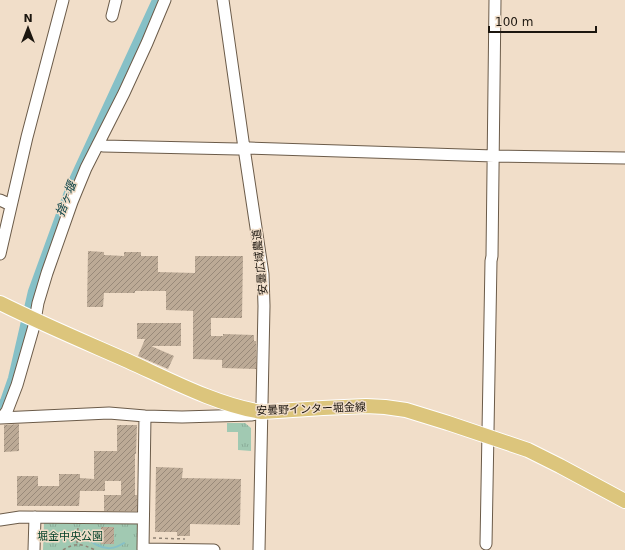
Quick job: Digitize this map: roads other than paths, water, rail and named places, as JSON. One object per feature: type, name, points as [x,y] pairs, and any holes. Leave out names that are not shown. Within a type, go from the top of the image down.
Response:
[{"type":"main road","name":"安曇野インター堀金線","points":[[0,303],[30,318],[210,397],[238,407],[262,412],[366,406],[406,410],[528,450],[625,501]]},
{"type":"street","points":[[0,254],[29,129],[63,0]]},
{"type":"street","points":[[112,16],[116,0]]},
{"type":"street","points":[[1,418],[7,411],[25,360],[30,318],[38,303],[72,202],[86,168],[124,94],[165,0]]},
{"type":"street","name":"安曇広域農道","points":[[223,0],[263,274],[264,306],[259,550]]},
{"type":"street","points":[[486,544],[490,261],[492,256],[494,156],[495,0]]},
{"type":"street","points":[[98,144],[103,146],[244,148],[494,156],[625,158]]},
{"type":"street","points":[[0,200],[11,205]]},
{"type":"street","points":[[1,418],[109,413],[182,417],[226,416],[252,415],[262,412]]},
{"type":"street","points":[[145,416],[143,544],[214,550]]},
{"type":"street","points":[[0,520],[20,517],[143,518]]},
{"type":"street","points":[[34,550],[35,517]]},
{"type":"waterway","name":"捨ヶ堰","points":[[0,406],[4,401],[12,378],[32,291],[71,184],[156,0]]},
{"type":"waterway","points":[[63,539],[83,538],[90,540],[96,545],[107,548],[114,548],[124,543]]},
{"type":"park label","name":"堀金中央公園","points":[[70,536]]}]
